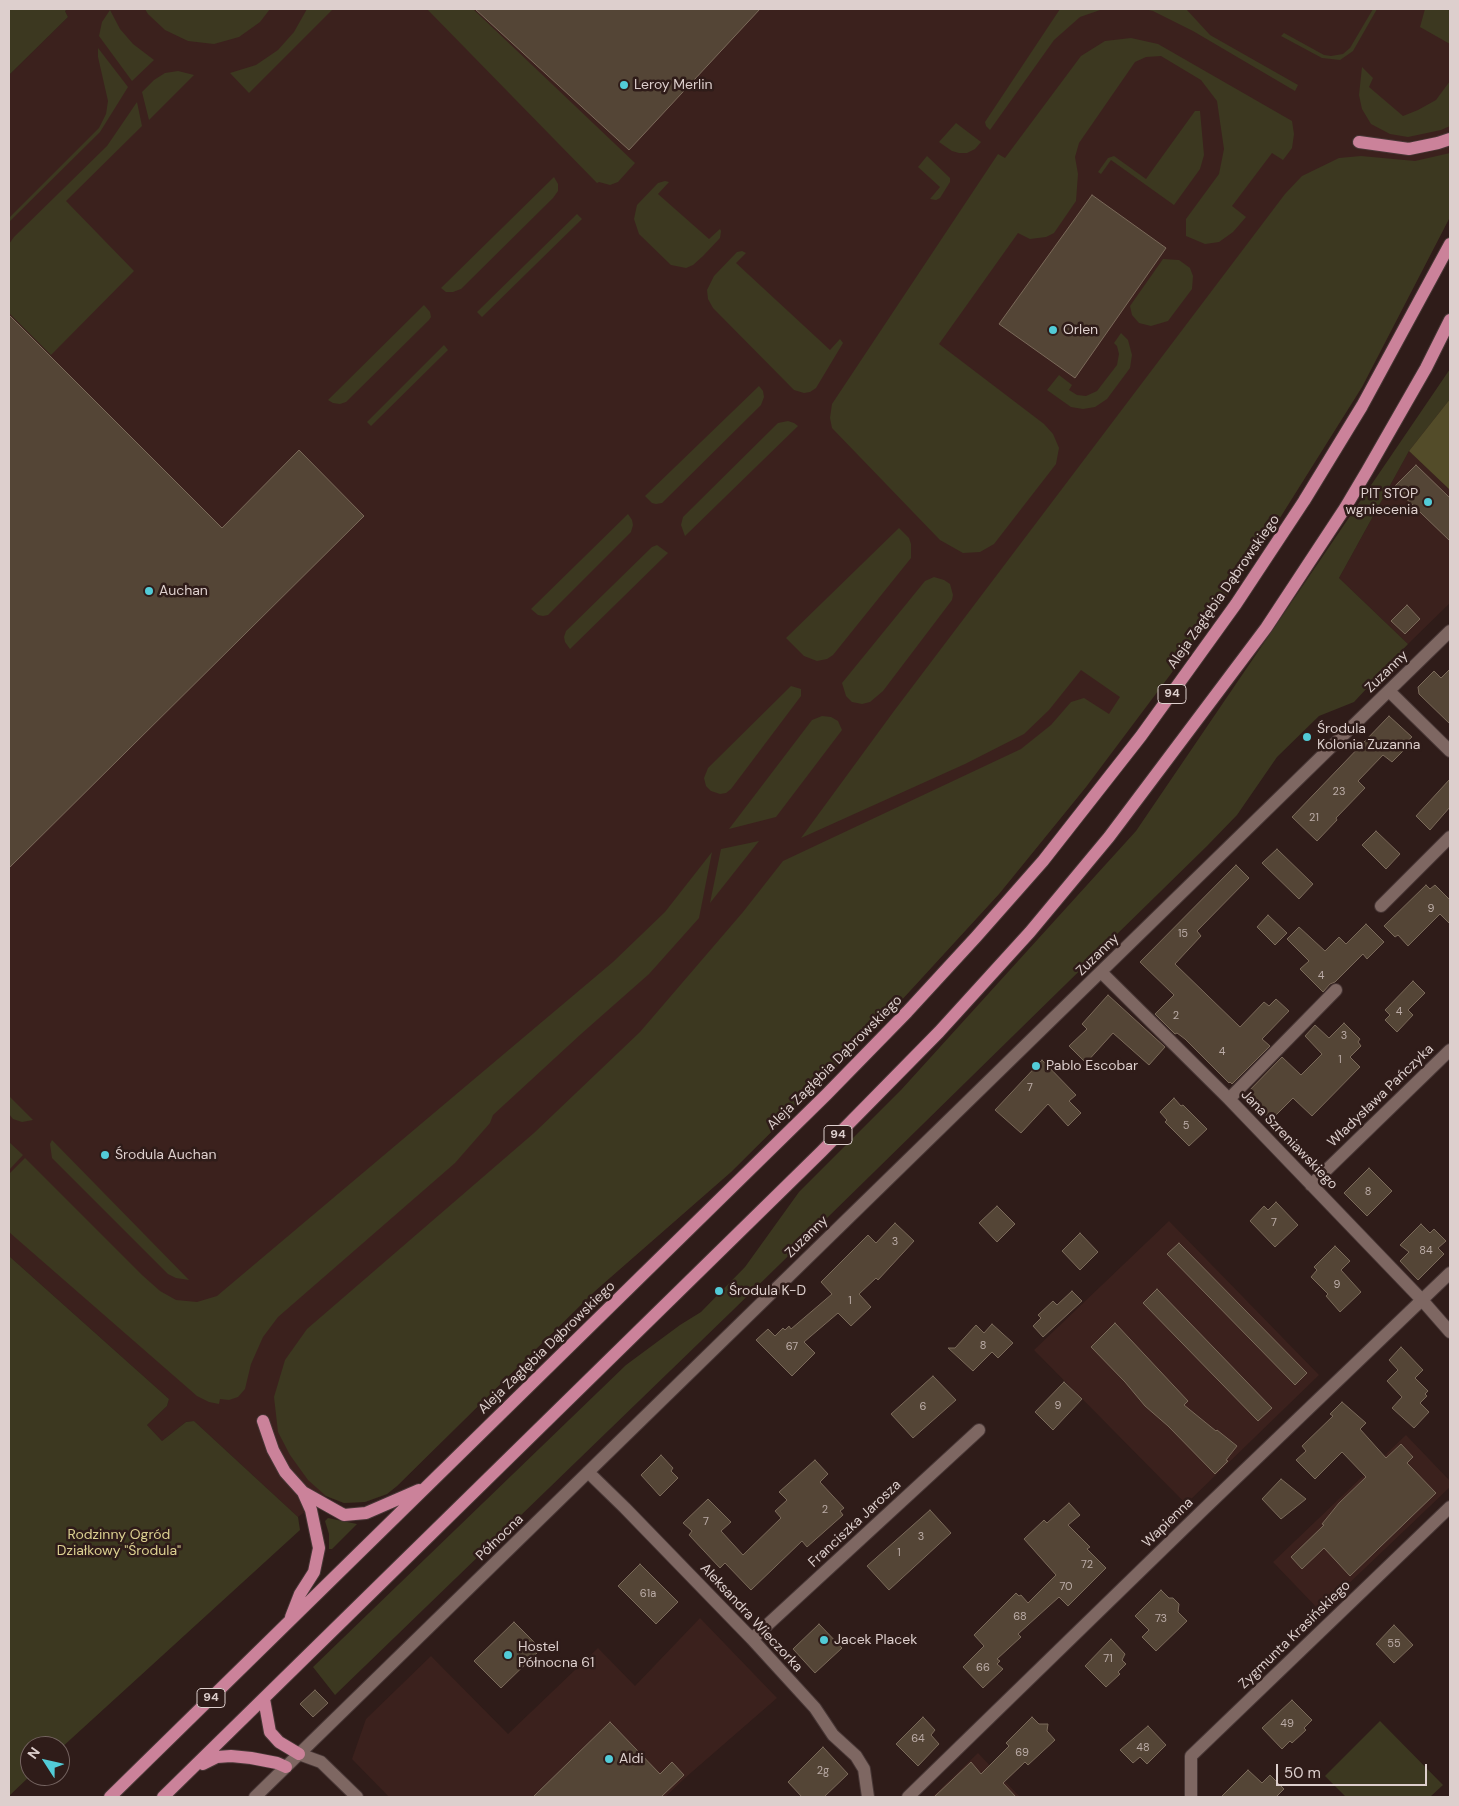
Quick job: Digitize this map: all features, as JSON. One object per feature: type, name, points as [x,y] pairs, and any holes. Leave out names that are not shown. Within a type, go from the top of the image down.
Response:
[{"type":"main road","points":[[1360,142],[1409,149],[1450,139]]},
{"type":"main road","name":"Aleja Zagłębia Dąbrowskiego","points":[[110,1797],[826,1095],[926,992],[1043,861],[1141,736],[1236,604],[1362,406],[1450,244]]},
{"type":"main road","name":"94","points":[[163,1797],[827,1146],[938,1032],[1030,932],[1109,837],[1266,628],[1345,508],[1426,368],[1450,320]]},
{"type":"main road","points":[[1426,368],[1450,333]]},
{"type":"main road","points":[[263,1421],[273,1450],[285,1472],[303,1492],[311,1510],[319,1548],[314,1572],[300,1594],[289,1622]]},
{"type":"main road","points":[[303,1492],[344,1514],[366,1513],[426,1487]]},
{"type":"main road","points":[[264,1699],[270,1732],[279,1742],[298,1754]]},
{"type":"main road","points":[[190,1771],[217,1757],[231,1756],[277,1763],[286,1767]]},
{"type":"street","name":"Zuzanny","points":[[765,1300],[1450,631]]},
{"type":"street","points":[[1389,691],[1450,751]]},
{"type":"street","points":[[1381,906],[1450,838]]},
{"type":"street","name":"Jana Szreniawskiego","points":[[1102,972],[1229,1099],[1422,1300],[1450,1332]]},
{"type":"street","points":[[1229,1099],[1336,990]]},
{"type":"street","name":"Władysława Pańczyka","points":[[1311,1185],[1450,1050]]},
{"type":"street","name":"Wapienna","points":[[908,1797],[1450,1273]]},
{"type":"street","name":"Północna","points":[[255,1797],[765,1300]]},
{"type":"street","name":"Franciszka Jarosza","points":[[752,1639],[979,1430]]},
{"type":"street","name":"Aleksandra Wieczorka","points":[[588,1472],[752,1639],[815,1708],[833,1735],[856,1756],[864,1770],[868,1797]]},
{"type":"street","name":"Zygmunta Krasińskiego","points":[[1191,1797],[1191,1756],[1450,1506]]},
{"type":"street","points":[[298,1754],[321,1762],[357,1797]]},
{"type":"shaded area","points":[[68,9],[1450,9],[1450,217],[1362,387],[1256,556],[1086,787],[999,894],[876,1028],[731,1172],[595,1291],[397,1486],[387,1494],[365,1502],[344,1503],[326,1496],[298,1517],[194,1421],[186,1422],[162,1441],[147,1425],[167,1406],[169,1399],[9,1256],[9,75],[68,17],[65,11]]},
{"type":"shaded area","points":[[1450,399],[1450,490],[1409,451]]},
{"type":"shaded area","points":[[1409,451],[1450,490],[1450,603],[1408,644],[1339,578]]},
{"type":"shaded area","points":[[1169,1221],[1319,1375],[1186,1504],[1034,1350]]},
{"type":"shaded area","points":[[1406,1435],[1450,1481],[1450,1487],[1320,1611],[1273,1562]]},
{"type":"shaded area","points":[[700,1618],[777,1698],[665,1797],[389,1797],[352,1759],[366,1719],[431,1656],[508,1734],[598,1648],[635,1686]]},
{"type":"shaded area","points":[[978,1753],[1020,1797],[932,1797]]},
{"type":"green space","points":[[9,9],[68,9],[65,11],[68,17],[9,75]]},
{"type":"green space","points":[[145,9],[270,9],[260,22],[239,37],[214,44],[188,41],[165,30]]},
{"type":"green space","points":[[307,9],[333,9],[249,93],[230,73],[256,65],[278,50],[294,32]]},
{"type":"green space","points":[[427,9],[473,9],[635,163],[618,182],[610,185],[597,183]]},
{"type":"green space","points":[[1060,9],[1103,9],[1080,17],[1054,40],[990,130],[985,122]]},
{"type":"green space","points":[[1144,9],[1186,9],[1210,35],[1298,85],[1295,91],[1193,31],[1153,11]]},
{"type":"green space","points":[[1373,9],[1377,9],[1353,51],[1340,60],[1322,58],[1281,36],[1284,33],[1324,55],[1343,54],[1350,48]]},
{"type":"green space","points":[[1425,9],[1450,9],[1450,44],[1420,27]]},
{"type":"green space","points":[[110,10],[120,29],[133,44],[154,60],[132,81],[99,36],[102,22]]},
{"type":"green space","points":[[1131,38],[1158,44],[1292,121],[1294,134],[1292,148],[1283,160],[1272,153],[1232,206],[1246,217],[1233,232],[1219,242],[1205,244],[1186,236],[1186,219],[1219,174],[1224,149],[1217,101],[1201,80],[1161,56],[1146,57],[1135,62],[1079,143],[1075,157],[1078,174],[1076,201],[1054,233],[1046,237],[1030,239],[1018,233],[939,344],[1044,424],[1053,434],[1059,448],[1056,464],[994,544],[980,552],[963,553],[940,540],[832,428],[830,418],[832,404],[998,154],[1005,158],[1081,56],[1105,41]]},
{"type":"green space","points":[[98,48],[128,87],[100,132],[9,222],[9,218],[99,128],[106,114],[108,101],[98,57]]},
{"type":"green space","points":[[1362,67],[1373,78],[1369,87],[1403,116],[1436,100],[1450,81],[1450,126],[1441,130],[1408,137],[1390,134],[1371,124],[1362,109],[1359,95]]},
{"type":"green space","points":[[178,71],[194,75],[149,120],[142,92],[154,80],[165,73]]},
{"type":"green space","points":[[137,102],[142,126],[66,201],[134,271],[51,355],[9,313],[9,244],[107,146]]},
{"type":"green space","points":[[1195,111],[1200,111],[1204,155],[1200,169],[1174,205],[1111,160],[1101,174],[1098,172],[1108,158],[1114,156],[1146,179]]},
{"type":"green space","points":[[956,123],[981,142],[975,149],[967,153],[959,153],[952,151],[939,142]]},
{"type":"green space","points":[[1450,153],[1450,217],[1362,387],[1256,556],[1086,787],[999,894],[876,1028],[731,1172],[595,1291],[397,1486],[387,1494],[365,1502],[344,1503],[326,1496],[308,1480],[290,1455],[278,1432],[274,1397],[285,1360],[307,1329],[534,1133],[640,1032],[743,912],[783,861],[1021,749],[1051,725],[1071,702],[1084,698],[1109,714],[1120,697],[1081,670],[1049,710],[1024,734],[965,764],[801,838],[894,711],[1285,194],[1302,176],[1339,158],[1361,156],[1415,161]]},
{"type":"green space","points":[[927,156],[950,178],[950,182],[940,198],[936,200],[930,199],[940,187],[918,167]]},
{"type":"green space","points":[[554,177],[558,184],[558,191],[553,198],[461,289],[446,292],[441,288]]},
{"type":"green space","points":[[669,182],[658,194],[709,239],[720,229],[721,231],[720,238],[703,256],[693,265],[686,268],[671,265],[639,234],[634,219],[637,205],[658,183]]},
{"type":"green space","points":[[577,214],[582,219],[482,317],[477,312]]},
{"type":"green space","points":[[742,251],[746,253],[736,263],[830,350],[840,339],[843,343],[816,388],[810,392],[804,393],[794,390],[713,308],[708,299],[707,290],[714,276],[737,252]]},
{"type":"green space","points":[[1163,259],[1179,260],[1190,268],[1193,276],[1192,289],[1168,321],[1151,326],[1139,323],[1132,315],[1130,306]]},
{"type":"green space","points":[[424,305],[430,312],[431,317],[429,320],[346,402],[340,404],[328,400]]},
{"type":"green space","points":[[1121,333],[1128,340],[1132,355],[1130,368],[1107,399],[1095,407],[1083,409],[1071,407],[1047,390],[1059,375],[1072,385],[1069,390],[1077,395],[1086,396],[1097,391],[1117,365],[1119,354],[1114,343]]},
{"type":"green space","points":[[444,345],[448,350],[371,426],[367,422]]},
{"type":"green space","points":[[1450,369],[1450,399],[1409,451],[1339,578],[1408,644],[1354,702],[1319,716],[1277,757],[1237,815],[1207,846],[731,1312],[335,1695],[313,1667],[626,1365],[680,1325],[701,1312],[745,1267],[799,1192],[901,1090],[1136,831]]},
{"type":"green space","points":[[759,386],[763,391],[764,397],[761,405],[662,503],[652,503],[645,496]]},
{"type":"green space","points":[[788,421],[798,426],[685,536],[681,525],[683,517],[778,423]]},
{"type":"green space","points":[[628,514],[633,525],[631,532],[548,615],[538,615],[531,609]]},
{"type":"green space","points":[[899,528],[909,538],[911,558],[833,655],[827,659],[817,661],[804,656],[786,638]]},
{"type":"green space","points":[[657,545],[668,553],[570,649],[565,642],[566,631],[652,547]]},
{"type":"green space","points":[[934,577],[950,584],[953,595],[952,600],[883,691],[870,702],[862,704],[852,702],[846,696],[842,683],[925,581]]},
{"type":"green space","points":[[791,686],[801,689],[801,696],[731,789],[726,793],[720,794],[711,791],[706,786],[704,778],[708,768]]},
{"type":"green space","points":[[822,716],[831,717],[838,721],[842,730],[776,817],[729,829],[812,720]]},
{"type":"green space","points":[[759,841],[710,903],[721,849]]},
{"type":"green space","points":[[712,852],[699,918],[649,974],[493,1115],[490,1123],[455,1163],[278,1317],[263,1337],[251,1364],[245,1389],[238,1397],[229,1400],[220,1399],[219,1404],[209,1402],[197,1396],[9,1232],[9,1174],[25,1158],[160,1291],[176,1300],[197,1302],[217,1296],[613,962],[665,912]]},
{"type":"green space","points":[[9,1096],[33,1120],[22,1122],[13,1119],[9,1114]]},
{"type":"green space","points":[[52,1140],[189,1280],[176,1278],[168,1274],[52,1158],[50,1144]]},
{"type":"green space","points":[[9,1142],[23,1155],[9,1170]]},
{"type":"green space","name":"Rodzinny Ogród Działkowy \"Środula\"","points":[[9,1256],[169,1399],[167,1406],[147,1425],[162,1441],[186,1422],[194,1421],[298,1517],[300,1530],[70,1740],[70,1736],[20,1736],[20,1786],[9,1796]]},
{"type":"green space","points":[[328,1518],[357,1524],[332,1549],[329,1549],[329,1534],[325,1521]]},
{"type":"green space","points":[[1380,1721],[1443,1785],[1430,1797],[1346,1797],[1325,1776]]},
{"type":"building","name":"Leroy Merlin","points":[[475,9],[760,9],[629,150]]},
{"type":"building","points":[[1092,195],[1166,248],[1075,378],[999,324]]},
{"type":"building","name":"Auchan","points":[[9,315],[222,528],[299,450],[364,516],[9,868]]},
{"type":"building","points":[[1416,465],[1450,498],[1450,541],[1394,487]]},
{"type":"building","points":[[1407,605],[1420,619],[1405,634],[1391,621]]},
{"type":"building","points":[[1450,669],[1450,724],[1419,694],[1418,687],[1434,671],[1441,678]]},
{"type":"building","points":[[1389,716],[1412,737],[1403,745],[1405,749],[1392,762],[1383,755],[1358,781],[1365,788],[1317,841],[1292,817]]},
{"type":"building","points":[[1450,779],[1450,807],[1430,830],[1416,816]]},
{"type":"building","points":[[1376,831],[1400,854],[1386,869],[1362,845]]},
{"type":"building","points":[[1277,849],[1313,884],[1299,899],[1262,863]]},
{"type":"building","points":[[1236,865],[1249,878],[1197,931],[1201,936],[1175,964],[1240,1027],[1264,1002],[1269,1006],[1276,999],[1289,1011],[1262,1039],[1270,1046],[1232,1084],[1185,1039],[1177,1033],[1175,1034],[1155,1014],[1174,995],[1140,962]]},
{"type":"building","points":[[1426,885],[1430,889],[1435,885],[1450,900],[1450,924],[1440,914],[1408,946],[1398,935],[1395,937],[1384,926]]},
{"type":"building","points":[[1268,915],[1287,933],[1275,945],[1257,927]]},
{"type":"building","points":[[1366,924],[1384,942],[1367,959],[1363,954],[1323,992],[1300,969],[1309,961],[1287,939],[1299,927],[1325,951],[1339,937],[1346,944]]},
{"type":"building","points":[[1413,981],[1425,993],[1408,1010],[1413,1015],[1397,1032],[1385,1020],[1390,1015],[1385,1010]]},
{"type":"building","points":[[1108,995],[1165,1047],[1149,1065],[1113,1033],[1086,1063],[1069,1046],[1087,1029],[1082,1024]]},
{"type":"building","points":[[1344,1023],[1360,1039],[1358,1042],[1361,1046],[1350,1057],[1360,1067],[1312,1116],[1293,1098],[1270,1121],[1244,1096],[1282,1057],[1301,1075],[1322,1054],[1305,1036],[1315,1025],[1329,1038]]},
{"type":"building","points":[[1042,1060],[1076,1095],[1069,1101],[1081,1113],[1068,1126],[1048,1104],[1021,1133],[995,1110]]},
{"type":"building","points":[[1174,1098],[1207,1129],[1189,1146],[1165,1122],[1167,1120],[1160,1112]]},
{"type":"building","points":[[1369,1168],[1392,1191],[1367,1216],[1344,1193]]},
{"type":"building","points":[[1276,1202],[1298,1225],[1275,1247],[1250,1221],[1264,1206],[1268,1210]]},
{"type":"building","points":[[997,1206],[1015,1224],[997,1242],[979,1223]]},
{"type":"building","points":[[895,1223],[914,1241],[878,1280],[876,1278],[859,1294],[871,1307],[851,1326],[838,1313],[804,1342],[815,1353],[792,1376],[756,1340],[768,1329],[775,1336],[783,1328],[785,1330],[789,1326],[791,1329],[832,1294],[821,1282],[868,1235],[876,1243]]},
{"type":"building","points":[[1421,1224],[1430,1233],[1434,1229],[1446,1241],[1438,1248],[1444,1254],[1418,1280],[1400,1261],[1409,1252],[1400,1245]]},
{"type":"building","points":[[1080,1233],[1098,1252],[1080,1270],[1062,1251]]},
{"type":"building","points":[[1179,1243],[1307,1373],[1295,1385],[1167,1254]]},
{"type":"building","points":[[1335,1246],[1350,1261],[1341,1270],[1361,1292],[1340,1312],[1326,1296],[1328,1294],[1311,1277],[1317,1270],[1314,1267]]},
{"type":"building","points":[[1157,1289],[1272,1408],[1258,1421],[1143,1303]]},
{"type":"building","points":[[1072,1291],[1082,1301],[1043,1337],[1033,1326],[1041,1318],[1038,1315],[1053,1301],[1057,1305]]},
{"type":"building","points":[[1115,1323],[1188,1401],[1184,1405],[1237,1446],[1226,1460],[1228,1461],[1215,1474],[1168,1426],[1145,1406],[1091,1347]]},
{"type":"building","points":[[992,1324],[1013,1343],[998,1358],[992,1352],[973,1371],[948,1348],[955,1348],[976,1325],[984,1333]]},
{"type":"building","points":[[1401,1347],[1423,1370],[1415,1378],[1428,1391],[1425,1394],[1427,1396],[1420,1403],[1429,1412],[1414,1428],[1392,1408],[1402,1397],[1387,1381],[1398,1370],[1389,1360]]},
{"type":"building","points":[[933,1376],[956,1400],[913,1438],[891,1414]]},
{"type":"building","points":[[1064,1382],[1082,1399],[1053,1430],[1035,1412]]},
{"type":"building","points":[[1342,1402],[1366,1423],[1360,1429],[1386,1458],[1401,1444],[1413,1457],[1407,1463],[1436,1493],[1350,1576],[1324,1548],[1302,1569],[1291,1557],[1324,1525],[1322,1524],[1339,1503],[1366,1477],[1342,1452],[1315,1479],[1296,1460],[1306,1451],[1302,1446],[1333,1416],[1330,1414]]},
{"type":"building","points":[[661,1455],[673,1468],[671,1471],[678,1478],[660,1496],[641,1475]]},
{"type":"building","points":[[815,1460],[828,1474],[820,1482],[844,1508],[840,1511],[843,1515],[807,1547],[802,1541],[751,1590],[725,1563],[720,1568],[689,1535],[692,1531],[683,1523],[708,1499],[731,1522],[721,1531],[743,1555],[781,1518],[775,1511],[787,1500],[779,1492]]},
{"type":"building","points":[[1281,1479],[1306,1499],[1281,1519],[1262,1499]]},
{"type":"building","points":[[1069,1503],[1080,1515],[1068,1525],[1090,1547],[1087,1549],[1106,1568],[1068,1606],[1059,1597],[1018,1634],[1021,1637],[997,1659],[1000,1661],[997,1664],[1003,1669],[983,1688],[963,1667],[984,1646],[974,1635],[1016,1593],[1019,1596],[1021,1595],[1028,1603],[1056,1575],[1024,1539],[1044,1520],[1047,1523]]},
{"type":"building","points":[[930,1510],[951,1533],[889,1590],[867,1566]]},
{"type":"building","points":[[640,1564],[678,1602],[656,1624],[618,1586]]},
{"type":"building","points":[[1161,1590],[1179,1604],[1178,1612],[1187,1621],[1156,1651],[1142,1637],[1149,1630],[1135,1616]]},
{"type":"building","name":"Hostel Północna 61","points":[[514,1622],[541,1649],[501,1688],[474,1661]]},
{"type":"building","points":[[819,1624],[842,1648],[815,1673],[793,1649]]},
{"type":"building","points":[[1394,1625],[1413,1645],[1394,1663],[1376,1644]]},
{"type":"building","points":[[1111,1639],[1125,1654],[1122,1660],[1126,1664],[1118,1672],[1120,1674],[1106,1687],[1085,1666]]},
{"type":"building","points":[[315,1690],[328,1703],[313,1717],[300,1704]]},
{"type":"building","points":[[1292,1700],[1312,1720],[1304,1728],[1306,1730],[1292,1743],[1290,1741],[1282,1749],[1262,1728]]},
{"type":"building","points":[[923,1717],[935,1730],[931,1735],[939,1744],[918,1766],[896,1744]]},
{"type":"building","points":[[1032,1717],[1039,1724],[1048,1724],[1047,1731],[1055,1740],[1028,1765],[1025,1762],[1003,1783],[1016,1797],[934,1797],[971,1762],[981,1774],[1009,1746],[1006,1743]]},
{"type":"building","name":"Aldi","points":[[610,1722],[660,1774],[672,1762],[684,1775],[661,1797],[533,1797]]},
{"type":"building","points":[[1148,1726],[1166,1745],[1147,1764],[1140,1757],[1133,1763],[1120,1750]]},
{"type":"building","points":[[823,1747],[848,1774],[824,1797],[802,1797],[788,1782]]},
{"type":"building","points":[[1248,1770],[1262,1783],[1270,1775],[1284,1789],[1276,1797],[1221,1797]]},
{"type":"place","name":"Leroy Merlin","points":[[624,85]]},
{"type":"place","name":"Orlen","points":[[1053,330]]},
{"type":"place","name":"PIT STOP wgniecenia","points":[[1428,502]]},
{"type":"place","name":"Auchan","points":[[149,591]]},
{"type":"place","name":"Środula Kolonia Zuzanna","points":[[1307,737]]},
{"type":"place","name":"Pablo Escobar","points":[[1036,1066]]},
{"type":"place","name":"Środula Auchan","points":[[105,1155]]},
{"type":"place","name":"Środula K-D","points":[[719,1291]]},
{"type":"place","name":"Jacek Placek","points":[[824,1640]]},
{"type":"place","name":"Hostel Północna 61","points":[[508,1655]]},
{"type":"place","name":"Aldi","points":[[609,1759]]}]
